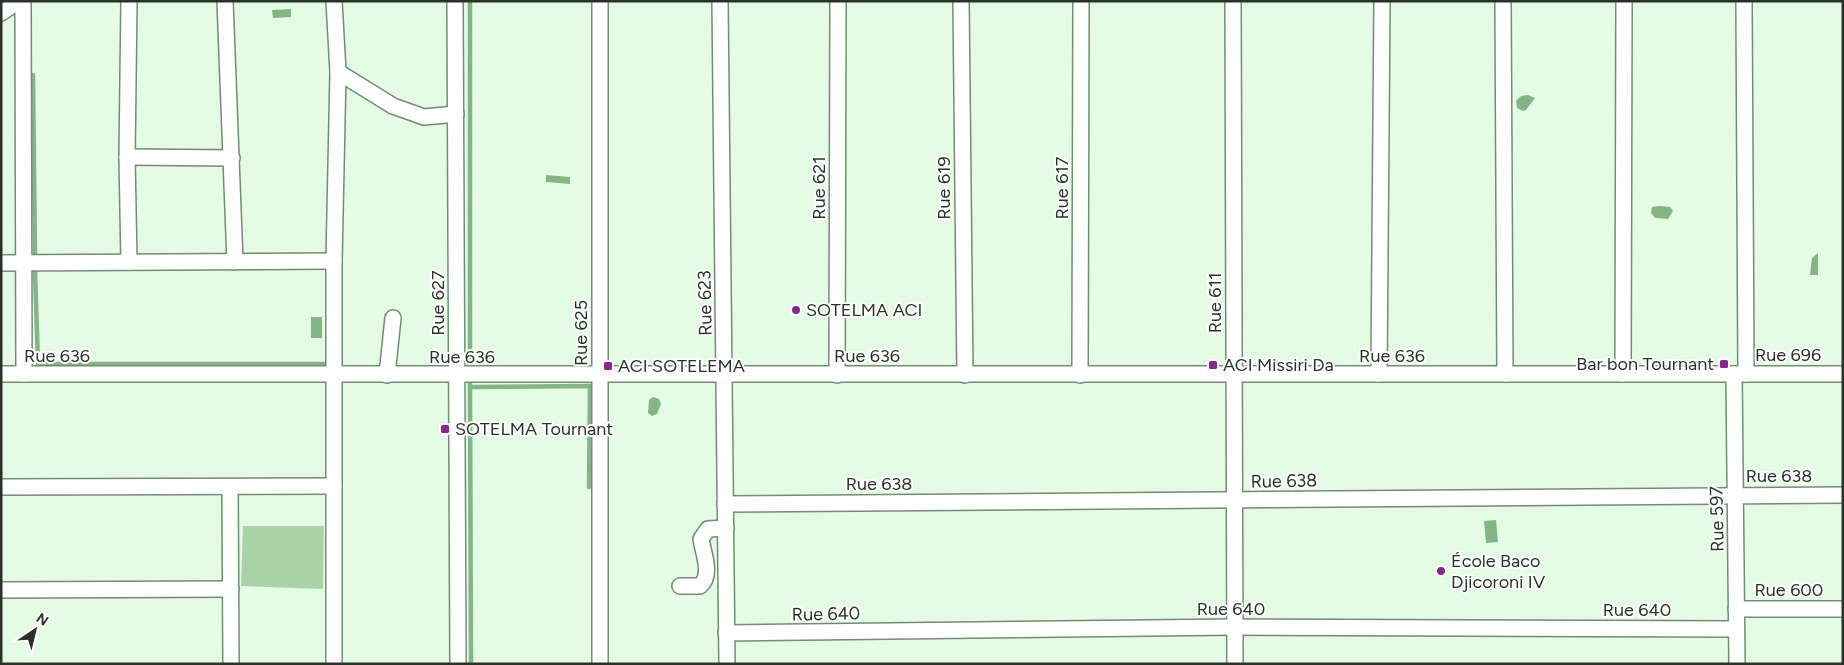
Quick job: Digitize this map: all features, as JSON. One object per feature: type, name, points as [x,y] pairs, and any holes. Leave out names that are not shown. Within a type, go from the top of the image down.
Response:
[{"type":"street","points":[[1,14],[21,1]]},
{"type":"street","points":[[21,1],[24,374]]},
{"type":"street","points":[[129,1],[127,157],[129,262]]},
{"type":"street","points":[[225,1],[235,262]]},
{"type":"street","points":[[334,1],[338,72],[334,261],[334,664]]},
{"type":"street","name":"Rue 627","points":[[456,1],[458,664]]},
{"type":"street","name":"Rue 625","points":[[600,1],[600,664]]},
{"type":"street","name":"Rue 623","points":[[720,1],[727,664]]},
{"type":"street","name":"Rue 621","points":[[837,375],[838,1]]},
{"type":"street","name":"Rue 619","points":[[961,1],[964,375]]},
{"type":"street","name":"Rue 617","points":[[1080,375],[1082,1]]},
{"type":"street","name":"Rue 611","points":[[1233,1],[1235,664]]},
{"type":"street","points":[[1379,374],[1382,1]]},
{"type":"street","points":[[1503,1],[1505,374]]},
{"type":"street","points":[[1623,374],[1624,1]]},
{"type":"street","name":"Rue 597","points":[[1738,664],[1735,495],[1740,374],[1744,1]]},
{"type":"street","points":[[338,72],[393,106],[409,112],[424,117],[456,114]]},
{"type":"street","points":[[127,157],[232,158]]},
{"type":"street","points":[[1,263],[334,261]]},
{"type":"street","points":[[387,375],[393,318]]},
{"type":"street","name":"Rue 636","points":[[1,374],[1740,374]]},
{"type":"street","name":"Rue 696","points":[[1740,374],[1843,374]]},
{"type":"street","points":[[1,487],[334,486]]},
{"type":"street","points":[[230,487],[231,664]]},
{"type":"street","name":"Rue 638","points":[[725,504],[1843,494]]},
{"type":"street","points":[[680,586],[700,586],[705,582],[707,575],[701,538],[708,529],[726,528]]},
{"type":"street","points":[[1,590],[231,589]]},
{"type":"street","name":"Rue 600","points":[[1736,609],[1843,609]]},
{"type":"street","name":"Rue 640","points":[[726,634],[1235,627],[1736,629]]},
{"type":"shaded area","points":[[291,9],[291,17],[273,18],[272,10]]},
{"type":"shaded area","points":[[1528,95],[1535,98],[1526,110],[1523,111],[1517,108],[1516,101],[1521,96]]},
{"type":"shaded area","points":[[546,175],[570,177],[570,184],[546,182]]},
{"type":"shaded area","points":[[1652,207],[1670,207],[1673,211],[1668,219],[1655,218],[1651,213]]},
{"type":"shaded area","points":[[1818,253],[1818,275],[1810,275],[1812,258]]},
{"type":"shaded area","points":[[311,317],[322,317],[322,338],[311,338]]},
{"type":"shaded area","points":[[653,397],[659,399],[661,404],[657,414],[652,416],[648,413],[649,400]]},
{"type":"shaded area","points":[[1496,520],[1498,542],[1486,543],[1484,521]]},
{"type":"shaded area","points":[[243,526],[324,526],[323,589],[241,586]]},
{"type":"waterway","points":[[470,1],[470,387],[590,386],[589,487]]},
{"type":"waterway","points":[[33,75],[35,253]]},
{"type":"waterway","points":[[35,271],[38,364],[324,364]]},
{"type":"waterway","points":[[470,387],[471,664]]},
{"type":"place","name":"SOTELMA ACI","points":[[796,310]]},
{"type":"place","name":"Bar bon Tournant","points":[[1724,364]]},
{"type":"place","name":"ACI Missiri Da","points":[[1213,365]]},
{"type":"place","name":"ACI SOTELEMA","points":[[608,366]]},
{"type":"place","name":"SOTELMA Tournant","points":[[445,429]]},
{"type":"place","name":"École Baco Djicoroni IV","points":[[1441,571]]}]
